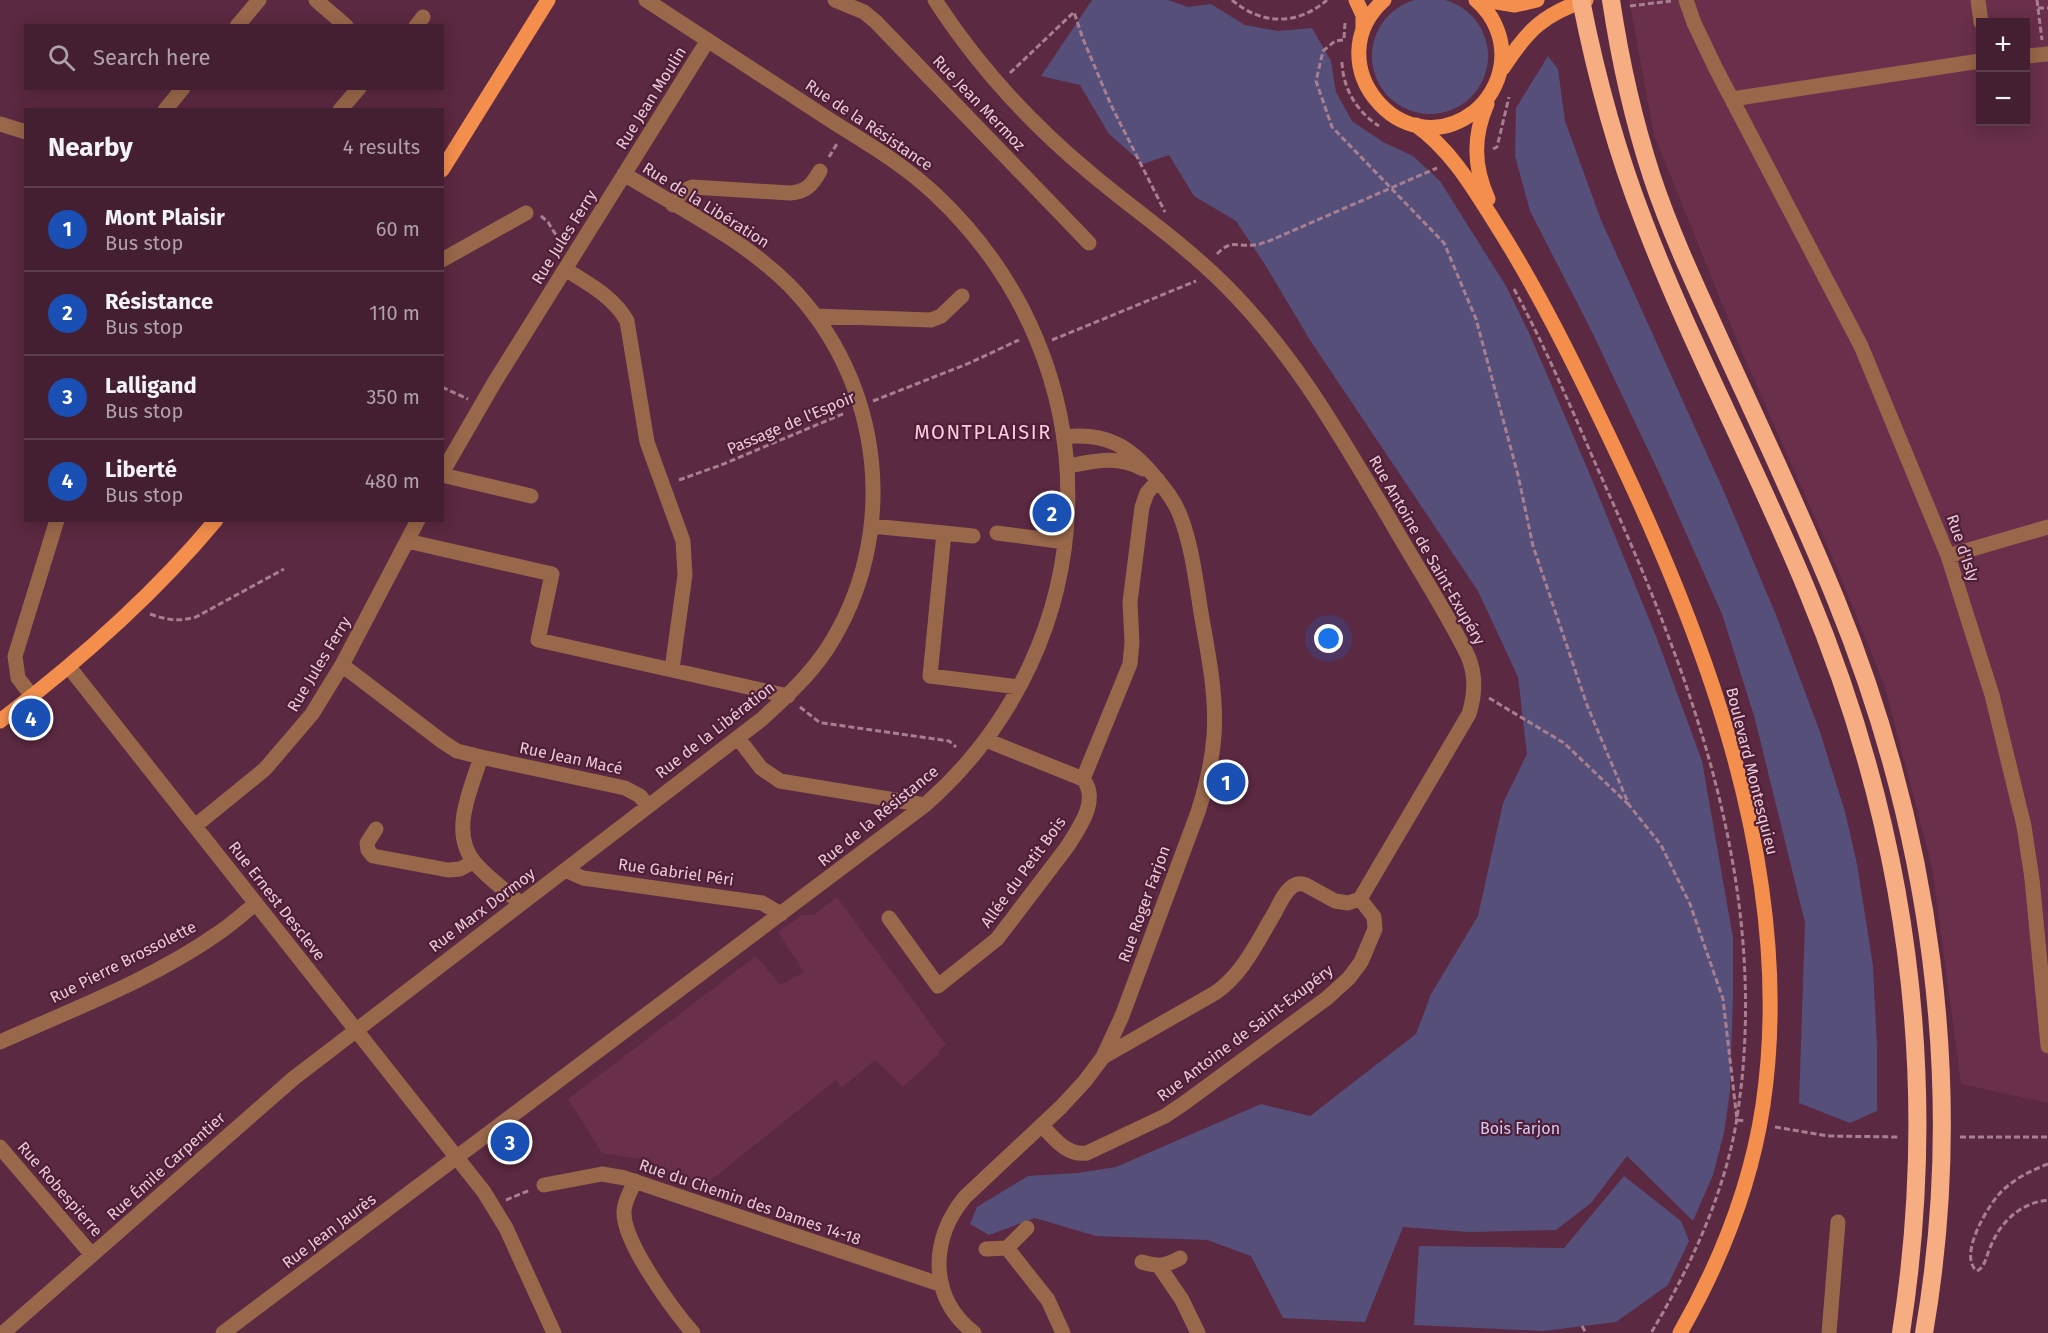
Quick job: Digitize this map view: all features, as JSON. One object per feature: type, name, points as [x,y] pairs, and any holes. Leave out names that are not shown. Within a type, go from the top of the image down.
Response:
[{"type":"highway","points":[[1581,0],[1610,120],[1644,222],[1820,621],[1855,718],[1884,823],[1898,890],[1909,965],[1915,1029],[1918,1104],[1915,1208],[1900,1333]]},
{"type":"highway","points":[[1611,0],[1626,83],[1656,187],[1692,278],[1801,518],[1849,633],[1878,713],[1906,815],[1918,869],[1931,952],[1940,1059],[1939,1198],[1933,1272],[1924,1333]]},
{"type":"main road","points":[[444,167],[548,0]]},
{"type":"main road","points":[[1356,0],[1363,15],[1359,57],[1361,74],[1368,89],[1386,111],[1400,120],[1416,125],[1438,126],[1459,121],[1478,109],[1492,93]]},
{"type":"main road","points":[[1363,29],[1372,13],[1384,0]]},
{"type":"main road","points":[[1476,0],[1491,17],[1499,34],[1502,53],[1500,72]]},
{"type":"main road","points":[[1485,0],[1498,3],[1529,2]]},
{"type":"main road","points":[[1500,72],[1532,29],[1548,17],[1586,0]]},
{"type":"main road","name":"Boulevard Montesquieu","points":[[1500,72],[1478,128],[1477,163],[1483,189],[1509,245],[1569,354],[1619,457],[1687,614],[1728,733],[1756,856],[1768,945],[1770,992],[1768,1056],[1759,1125],[1746,1179],[1730,1229],[1708,1281],[1680,1333]]},
{"type":"main road","name":"Boulevard Montesquieu","points":[[1416,125],[1431,137],[1457,166],[1509,245]]},
{"type":"main road","points":[[0,721],[69,667],[134,608],[163,580],[214,522]]},
{"type":"street","points":[[239,24],[259,0]]},
{"type":"street","points":[[316,0],[344,24]]},
{"type":"street","name":"Rue de la Résistance","points":[[457,1157],[925,805],[971,759],[986,740],[1019,687],[1036,652],[1059,576],[1065,542],[1068,466],[1065,437],[1056,396],[1037,339],[1008,283],[986,251],[961,220],[916,178],[646,0]]},
{"type":"street","name":"Rue Jean Mermoz","points":[[835,0],[864,12],[876,22],[1089,243]]},
{"type":"street","name":"Rue Antoine de Saint-Exupéry","points":[[935,0],[969,49],[998,84],[1039,126],[1087,170],[1211,271],[1275,340],[1316,396],[1465,648],[1471,662],[1474,689],[1472,705],[1464,723],[1360,899],[1374,917],[1375,929],[1361,962],[1349,978],[1327,998],[1165,1116],[1087,1153],[1080,1154],[1069,1151],[1042,1126]]},
{"type":"street","name":"Rue d'Isly","points":[[1686,0],[1701,37],[1732,99],[1865,356],[1948,556],[1992,695],[2024,826],[2032,879],[2048,1046]]},
{"type":"street","points":[[1978,0],[1980,18]]},
{"type":"street","name":"Rue Jean Moulin","points":[[624,174],[708,40]]},
{"type":"street","points":[[2030,56],[2046,54]]},
{"type":"street","points":[[1732,99],[1976,62]]},
{"type":"street","points":[[167,108],[181,90]]},
{"type":"street","points":[[342,108],[357,90]]},
{"type":"street","points":[[0,124],[24,131]]},
{"type":"street","points":[[673,205],[683,190],[692,187],[801,192],[812,185],[820,171]]},
{"type":"street","name":"Rue de la Libération","points":[[624,174],[754,255],[790,287],[815,316],[842,360],[861,406],[872,453],[873,493],[871,526],[862,572],[847,613],[826,651],[788,696],[738,738],[630,819]]},
{"type":"street","name":"Rue Jules Ferry","points":[[444,470],[480,406],[624,174]]},
{"type":"street","points":[[444,259],[526,213]]},
{"type":"street","points":[[565,269],[606,295],[623,313],[627,321],[647,442],[683,541],[685,563],[683,598],[672,669]]},
{"type":"street","points":[[815,316],[931,320],[941,316],[962,296]]},
{"type":"street","name":"Rue Roger Farjon","points":[[942,1285],[939,1263],[940,1244],[945,1227],[954,1212],[965,1197],[1073,1095],[1103,1057],[1126,1005],[1198,812],[1208,779],[1214,733],[1213,699],[1204,628],[1188,543],[1175,505],[1142,461],[1116,444],[1090,436],[1065,437]]},
{"type":"street","name":"Rue Roger Farjon","points":[[1068,466],[1116,459],[1137,465],[1158,480]]},
{"type":"street","points":[[444,474],[531,496]]},
{"type":"street","points":[[986,740],[1083,779],[1130,664],[1132,642],[1130,602],[1142,507],[1147,493],[1158,480]]},
{"type":"street","points":[[33,696],[18,678],[15,656],[56,522]]},
{"type":"street","name":"Rue Jules Ferry","points":[[195,826],[246,786],[274,759],[312,714],[342,665],[417,522]]},
{"type":"street","points":[[871,526],[973,536]]},
{"type":"street","points":[[1948,556],[2048,527]]},
{"type":"street","points":[[944,533],[930,676],[1019,687]]},
{"type":"street","points":[[998,533],[1065,542]]},
{"type":"street","points":[[407,542],[552,574],[538,640],[788,696]]},
{"type":"street","name":"Rue Jean Macé","points":[[342,665],[458,751],[625,788],[640,796],[648,806]]},
{"type":"street","name":"Rue Ernest Descleve","points":[[69,667],[457,1157],[501,1219],[555,1333]]},
{"type":"street","points":[[738,738],[761,768],[780,782],[925,805]]},
{"type":"street","points":[[481,757],[465,805],[463,822],[466,848],[473,862],[520,903]]},
{"type":"street","name":"Allée du Petit Bois","points":[[889,918],[938,986],[997,939],[1067,847],[1080,825],[1090,799],[1089,788],[1083,779]]},
{"type":"street","name":"Rue Marx Dormoy","points":[[356,1029],[630,819]]},
{"type":"street","points":[[376,829],[367,843],[368,850],[373,856],[448,870],[460,869],[473,862]]},
{"type":"street","name":"Rue Gabriel Péri","points":[[565,870],[583,878],[762,903],[781,914]]},
{"type":"street","points":[[1103,1057],[1215,993],[1229,982],[1243,966],[1284,897],[1293,886],[1301,883],[1341,902],[1360,899]]},
{"type":"street","name":"Rue Pierre Brossolette","points":[[0,1042],[172,961],[217,934],[256,903]]},
{"type":"street","name":"Rue Émile Carpentier","points":[[3,1333],[268,1100],[356,1029]]},
{"type":"street","name":"Rue Robespierre","points":[[0,1147],[93,1255]]},
{"type":"street","name":"Rue Jean Jaurès","points":[[224,1333],[457,1157]]},
{"type":"street","name":"Rue du Chemin des Dames 14-18","points":[[544,1185],[602,1174],[635,1181],[942,1285]]},
{"type":"street","points":[[635,1181],[624,1209],[627,1228],[655,1280],[693,1333]]},
{"type":"street","points":[[1829,1333],[1838,1222]]},
{"type":"street","points":[[986,1249],[1007,1248],[1027,1228]]},
{"type":"street","points":[[1007,1248],[1048,1300],[1063,1333]]},
{"type":"street","points":[[1142,1262],[1159,1266],[1167,1265],[1180,1258]]},
{"type":"street","points":[[1159,1266],[1182,1300],[1198,1333]]},
{"type":"street","points":[[942,1285],[955,1312],[974,1333]]},
{"type":"path","points":[[1232,0],[1254,15],[1274,20],[1297,16],[1318,7],[1327,0]]},
{"type":"path","points":[[2037,0],[2046,54]]},
{"type":"path","points":[[2038,8],[2048,8]]},
{"type":"path","points":[[998,84],[1074,12],[1111,105],[1164,207],[1171,237]]},
{"type":"path","points":[[1343,40],[1335,41],[1323,51],[1316,81],[1332,127],[1444,243],[1476,319],[1518,475],[1533,546],[1587,705],[1629,806]]},
{"type":"path","points":[[1487,153],[1497,147],[1511,89]]},
{"type":"path","points":[[820,171],[846,130]]},
{"type":"path","points":[[1217,255],[1232,244],[1254,245],[1269,241],[1440,167]]},
{"type":"path","points":[[526,213],[536,212],[544,219],[564,249],[573,256]]},
{"type":"path","points":[[1037,339],[1089,323],[1203,278],[1211,271]]},
{"type":"path","points":[[1509,280],[1577,423],[1653,594],[1672,643],[1707,748],[1729,850],[1744,937],[1746,1002],[1744,1054],[1737,1120],[1729,1158],[1707,1222],[1690,1261],[1652,1333]]},
{"type":"path","name":"Passage de l'Espoir","points":[[661,485],[721,465],[861,406],[1037,339]]},
{"type":"path","points":[[444,388],[480,406]]},
{"type":"path","points":[[134,608],[164,619],[184,621],[196,617],[284,569]]},
{"type":"path","points":[[1474,689],[1564,743],[1629,806],[1661,844],[1690,904],[1723,999],[1737,1120]]},
{"type":"path","points":[[788,696],[819,722],[949,741],[971,759]]},
{"type":"path","points":[[1759,1125],[1845,1137]]},
{"type":"path","points":[[1974,1137],[2048,1137]]},
{"type":"path","points":[[2048,1164],[2018,1179],[1993,1201],[1983,1216],[1971,1250],[1969,1260],[1973,1269],[1977,1271],[1983,1267],[1992,1242],[2011,1216],[2034,1202],[2048,1200]]},
{"type":"path","points":[[508,1199],[544,1185]]},
{"type":"path","points":[[1582,1326],[1586,1333]]},
{"type":"shaded area","points":[[1629,0],[2048,0],[2048,1103],[1961,1084],[1932,867],[1885,687],[1838,570],[1738,343],[1654,135]]},
{"type":"shaded area","points":[[837,897],[946,1045],[938,1052],[939,1054],[903,1087],[875,1060],[842,1088],[836,1080],[706,1184],[640,1159],[602,1153],[568,1099],[756,956],[780,985],[804,972],[778,932],[802,915],[814,915]]},
{"type":"green space","points":[[1419,-1],[1441,-1],[1462,8],[1478,24],[1487,45],[1487,67],[1478,88],[1462,104],[1441,113],[1419,113],[1398,104],[1382,88],[1373,67],[1373,45],[1382,24],[1398,8]]},
{"type":"green space","name":"Bois Farjon","points":[[1092,0],[1168,0],[1188,7],[1211,4],[1245,25],[1278,31],[1312,28],[1331,61],[1336,92],[1352,121],[1383,142],[1413,156],[1440,181],[1506,286],[1530,335],[1588,470],[1656,636],[1702,761],[1733,938],[1733,997],[1730,1091],[1724,1133],[1713,1175],[1693,1221],[1627,1156],[1591,1203],[1556,1230],[1469,1232],[1403,1227],[1365,1322],[1283,1318],[1251,1256],[1207,1240],[1096,1236],[1035,1218],[989,1235],[970,1224],[977,1207],[1028,1176],[1078,1173],[1116,1167],[1261,1104],[1310,1116],[1416,1034],[1431,994],[1478,916],[1503,803],[1527,754],[1518,677],[1478,591],[1310,340],[1236,221],[1194,196],[1169,155],[1143,164],[1109,134],[1080,85],[1041,76]]},
{"type":"green space","points":[[1548,56],[1558,69],[1565,121],[1601,220],[1725,494],[1776,615],[1820,732],[1845,812],[1857,864],[1873,966],[1877,1046],[1877,1111],[1850,1123],[1799,1103],[1805,923],[1755,719],[1722,614],[1661,477],[1591,330],[1530,211],[1515,156],[1516,108]]},
{"type":"green space","points":[[1624,1176],[1681,1221],[1689,1241],[1668,1285],[1616,1322],[1543,1331],[1414,1325],[1419,1246],[1564,1248]]},
{"type":"place","name":"Résistance","points":[[1052,513]]},
{"type":"place","name":"Liberté","points":[[31,718]]},
{"type":"place","name":"Mont Plaisir","points":[[1226,782]]},
{"type":"place","name":"Lalligand","points":[[510,1142]]},
{"type":"district","name":"MONTPLAISIR","points":[[983,432]]}]
